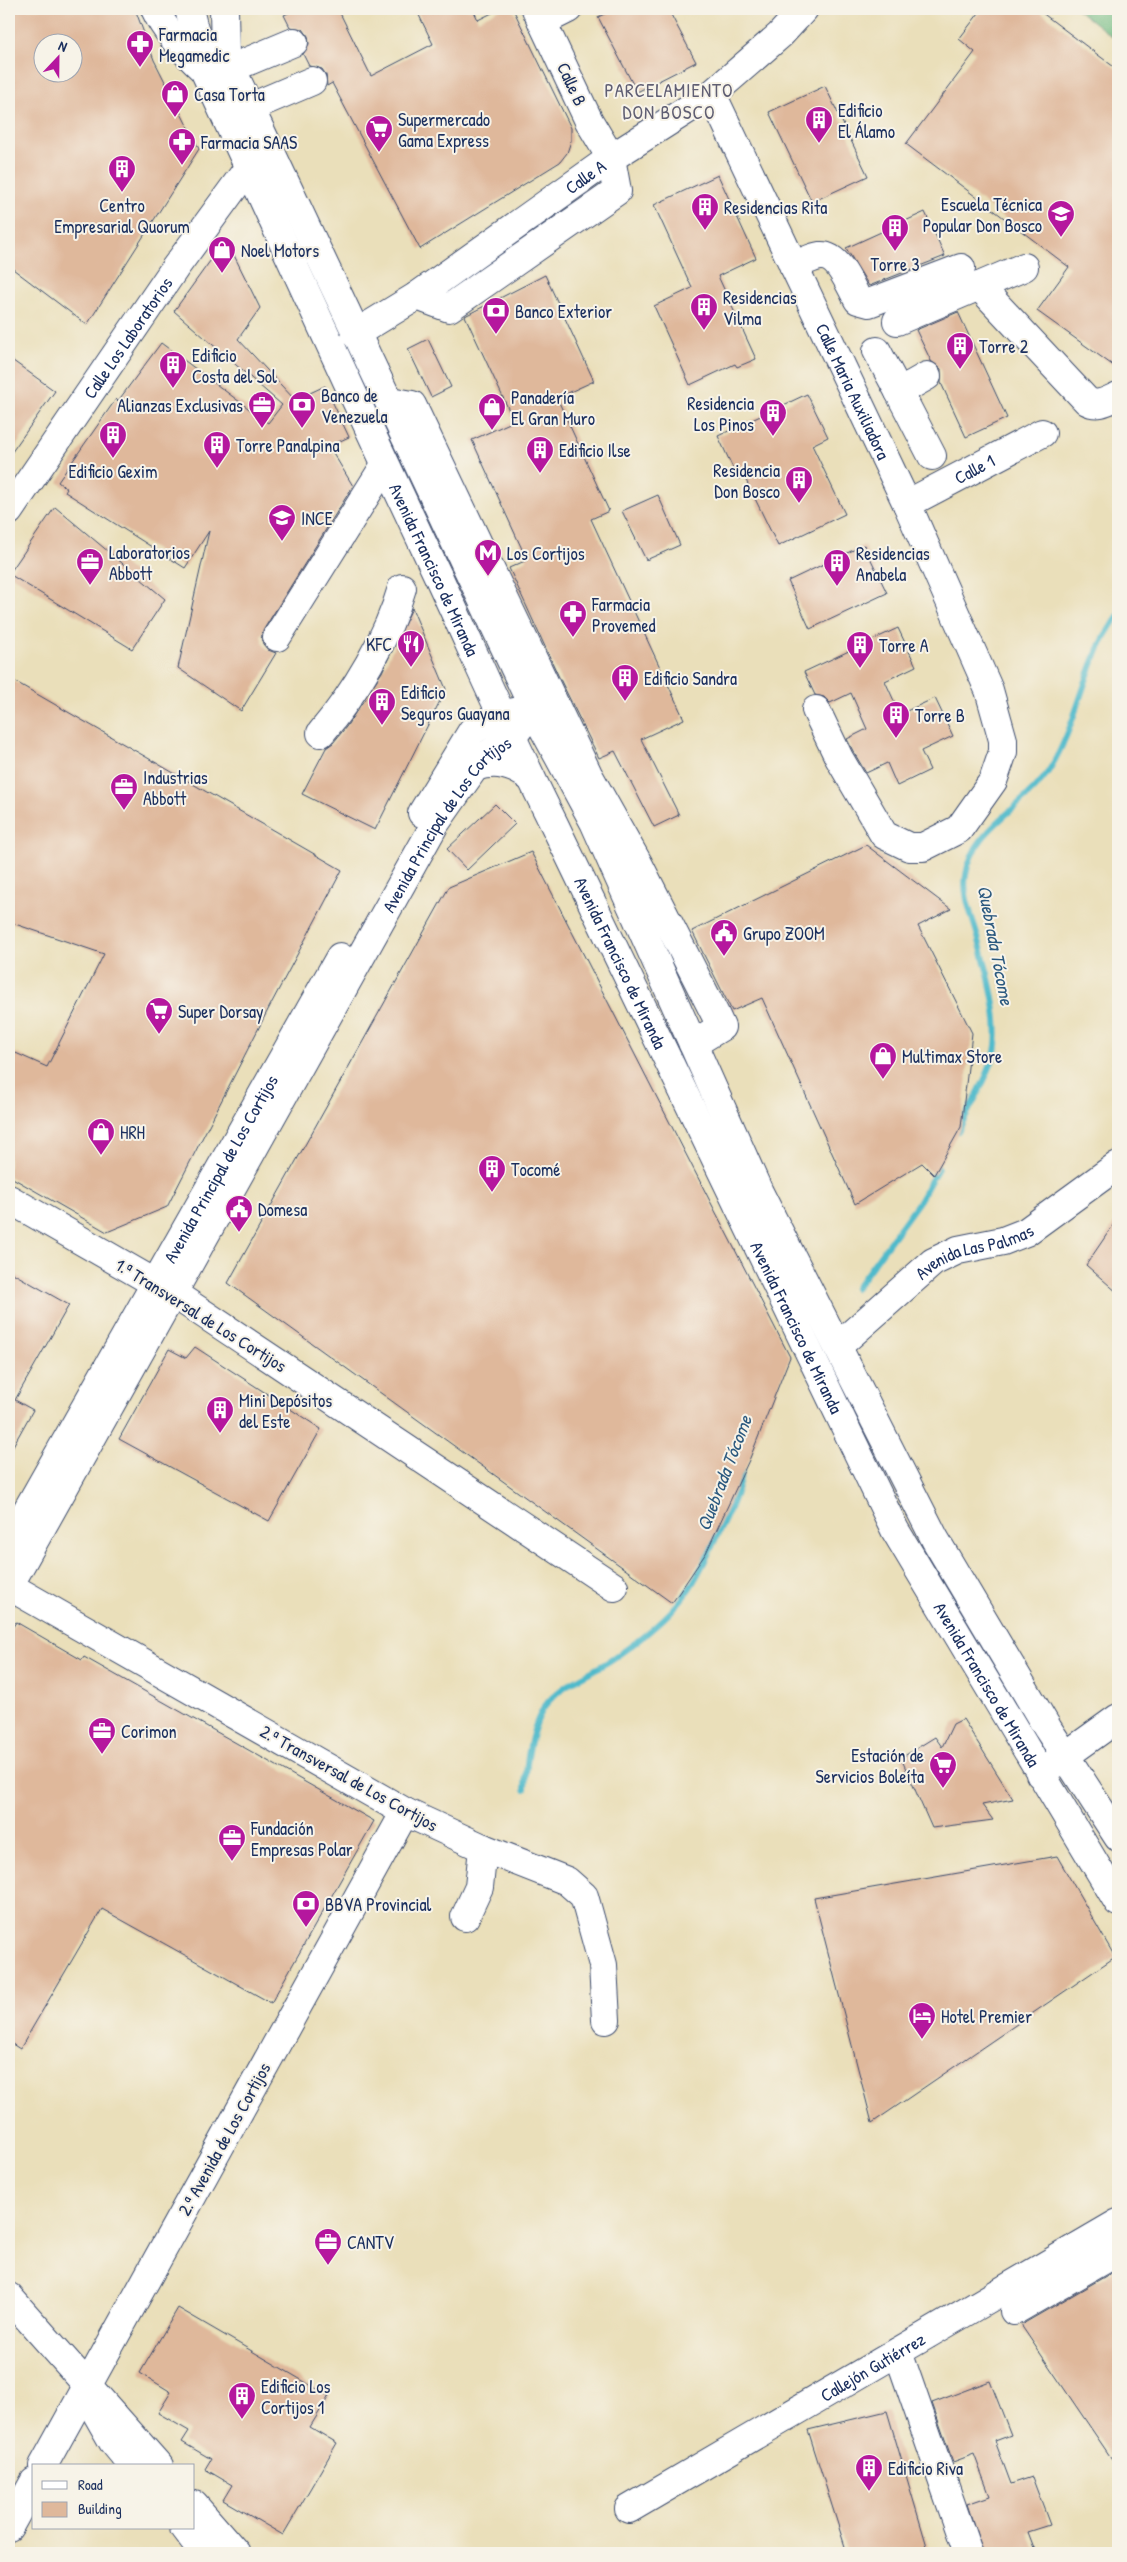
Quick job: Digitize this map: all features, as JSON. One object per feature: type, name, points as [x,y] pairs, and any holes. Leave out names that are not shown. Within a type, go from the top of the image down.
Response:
[{"type":"street","name":"Avenida Francisco de Miranda","points":[[155,9],[181,49],[220,64],[251,107],[356,334],[401,403],[484,556],[532,656],[576,770]]},
{"type":"street","points":[[189,9],[220,64]]},
{"type":"street","points":[[198,9],[220,64]]},
{"type":"street","name":"Avenida Francisco de Miranda","points":[[224,9],[220,64],[248,167],[485,677],[506,727],[895,1530],[1118,1902]]},
{"type":"street","points":[[539,15],[568,9]]},
{"type":"street","name":"Calle A","points":[[356,334],[417,296],[611,158],[712,94],[780,35],[804,9]]},
{"type":"street","name":"Calle B","points":[[539,15],[589,120],[611,158]]},
{"type":"street","points":[[220,64],[294,42]]},
{"type":"street","points":[[251,107],[312,81]]},
{"type":"street","name":"Calle Maria Auxiliadora","points":[[712,94],[907,504],[989,690],[1003,740],[1003,752],[993,781],[959,829],[923,847],[908,847],[884,835],[839,758],[816,710]]},
{"type":"street","name":"Calle Los Laboratorios","points":[[9,511],[175,268],[248,167]]},
{"type":"street","points":[[794,265],[822,256],[830,258],[838,265],[858,300],[869,303],[970,277],[1024,268]]},
{"type":"street","points":[[897,321],[970,277]]},
{"type":"street","points":[[970,277],[1087,401],[1093,404],[1100,404],[1118,396]]},
{"type":"street","points":[[877,351],[932,456]]},
{"type":"street","points":[[900,392],[927,376]]},
{"type":"street","name":"Avenida Francisco de Miranda","points":[[401,403],[456,543],[534,708],[576,770],[598,810],[693,1044],[759,1192],[935,1539],[1118,1837]]},
{"type":"street","name":"Calle 1","points":[[907,504],[1042,433]]},
{"type":"street","points":[[277,637],[385,465]]},
{"type":"street","name":"Avenida Francisco de Miranda","points":[[456,543],[484,556]]},
{"type":"street","points":[[321,733],[342,707],[394,617],[402,588]]},
{"type":"street","points":[[532,656],[534,708]]},
{"type":"street","name":"Avenida Principal de Los Cortijos","points":[[9,1542],[164,1289],[435,824],[506,727],[534,708]]},
{"type":"street","name":"Avenida Principal de Los Cortijos","points":[[9,1586],[164,1289],[451,762],[472,731],[506,727]]},
{"type":"street","points":[[475,767],[488,763],[502,764],[513,767],[531,778]]},
{"type":"street","name":"Avenida Las Palmas","points":[[838,1346],[933,1262],[958,1250],[1003,1241],[1026,1232],[1118,1165]]},
{"type":"street","name":"1.ª Transversal de Los Cortijos","points":[[9,1199],[164,1289],[614,1587]]},
{"type":"street","name":"2.ª Transversal de Los Cortijos","points":[[9,1586],[405,1812],[483,1848],[567,1881],[584,1896],[603,1965],[606,2020]]},
{"type":"street","points":[[1040,1774],[1118,1718]]},
{"type":"street","name":"2.ª Avenida de Los Cortijos","points":[[44,2464],[405,1812]]},
{"type":"street","points":[[465,1917],[479,1887],[483,1848]]},
{"type":"street","name":"Callejón Gutiérrez","points":[[628,2509],[1118,2223]]},
{"type":"street","points":[[1014,2311],[1118,2251]]},
{"type":"street","points":[[9,2282],[91,2380],[157,2464]]},
{"type":"street","points":[[9,2297],[91,2380],[94,2408],[113,2442],[131,2464]]},
{"type":"street","points":[[898,2352],[968,2553]]},
{"type":"street","points":[[9,2527],[32,2486]]},
{"type":"street","points":[[195,2506],[236,2553]]},
{"type":"street","points":[[186,2530],[204,2553]]},
{"type":"green space","points":[[1077,9],[1118,9],[1118,41]]},
{"type":"building","points":[[9,9],[135,9],[154,60],[199,149],[87,325],[9,266]]},
{"type":"building","points":[[297,9],[338,9],[371,76],[433,44],[416,9],[473,9],[478,20],[500,9],[513,9],[571,128],[571,141],[567,153],[560,162],[420,249],[332,83],[327,86],[326,75],[322,69],[309,66],[303,54],[309,44],[308,36],[303,29],[290,27],[284,15]]},
{"type":"building","points":[[615,9],[668,9],[696,62],[637,92],[598,17]]},
{"type":"building","name":"Escuela Técnica Popular Don Bosco","points":[[982,9],[1037,9],[1118,70],[1118,369],[1037,311],[1069,267],[906,144],[975,52],[959,39]]},
{"type":"building","name":"Edificio El Álamo","points":[[825,86],[868,176],[812,202],[769,112]]},
{"type":"building","points":[[718,175],[756,258],[718,276],[756,359],[737,367],[735,364],[690,385],[654,306],[692,288],[654,205]]},
{"type":"building","name":"Torre 3","points":[[925,212],[945,256],[869,286],[846,248]]},
{"type":"building","points":[[226,239],[260,308],[238,339],[295,400],[325,386],[349,437],[329,446],[353,486],[264,629],[261,636],[263,644],[268,650],[276,653],[241,711],[178,668],[209,531],[185,568],[65,492],[67,489],[58,482],[116,399],[118,401],[161,343],[268,423],[282,405],[174,311]]},
{"type":"building","points":[[545,275],[594,381],[557,398],[609,511],[591,519],[684,719],[641,739],[679,815],[654,827],[615,751],[599,758],[558,675],[509,568],[527,560],[472,440],[514,421],[465,316]]},
{"type":"building","name":"Torre 2","points":[[958,312],[1007,418],[966,437],[941,383],[941,369],[931,361],[916,330]]},
{"type":"building","points":[[428,339],[451,387],[431,397],[408,349]]},
{"type":"building","points":[[9,358],[55,391],[9,456]]},
{"type":"building","points":[[807,394],[828,437],[812,445],[845,514],[778,546],[744,476],[738,479],[718,436]]},
{"type":"building","points":[[658,495],[680,545],[646,560],[622,511]]},
{"type":"building","name":"Laboratorios Abbott","points":[[55,507],[165,599],[132,649],[9,574]]},
{"type":"building","name":"Residencias Anabela","points":[[864,545],[887,593],[810,629],[788,581]]},
{"type":"building","name":"Edificio Seguros Guayana","points":[[412,608],[446,689],[375,830],[302,794],[326,748],[333,743],[346,727],[382,672]]},
{"type":"building","points":[[898,628],[916,666],[885,681],[900,714],[935,698],[953,736],[921,751],[930,770],[897,786],[887,763],[866,773],[847,739],[867,729],[851,693],[830,703],[824,697],[815,695],[804,672]]},
{"type":"building","points":[[9,678],[342,870],[167,1207],[107,1232],[9,1176],[9,1050],[47,1067],[104,954],[9,922]]},
{"type":"building","points":[[495,804],[515,824],[467,870],[447,849]]},
{"type":"building","name":"Multimax Store","points":[[866,845],[951,909],[918,926],[972,1033],[961,1127],[934,1175],[922,1163],[855,1204],[762,998],[732,1011],[692,931]]},
{"type":"building","name":"Tocomé","points":[[531,852],[790,1357],[750,1458],[706,1553],[672,1603],[228,1283],[449,887]]},
{"type":"building","points":[[1118,1218],[1118,1293],[1086,1265]]},
{"type":"building","points":[[9,1271],[69,1305],[15,1400],[33,1410],[9,1453]]},
{"type":"building","name":"Mini Depósitos del Este","points":[[195,1347],[321,1429],[269,1521],[119,1439],[169,1349],[186,1358]]},
{"type":"building","points":[[16,1622],[82,1660],[84,1657],[374,1821],[271,2003],[102,1909],[20,2049],[9,2042],[9,1633]]},
{"type":"building","name":"Estación de Servicios Boleíta","points":[[963,1719],[1013,1799],[982,1805],[993,1820],[932,1828],[901,1758],[935,1737],[942,1747],[953,1724]]},
{"type":"building","name":"Hotel Premier","points":[[1057,1856],[1115,1957],[872,2123],[814,1898]]},
{"type":"building","points":[[1118,2269],[1118,2468],[1021,2325]]},
{"type":"building","name":"Edificio Los Cortijos 1","points":[[178,2308],[329,2396],[310,2427],[337,2443],[283,2535],[223,2500],[232,2485],[205,2469],[211,2459],[182,2442],[189,2431],[158,2413],[171,2392],[140,2373]]},
{"type":"building","points":[[990,2381],[1011,2435],[995,2441],[1011,2484],[1032,2477],[1050,2525],[1028,2532],[1036,2553],[1012,2553],[1010,2548],[996,2553],[983,2553],[967,2504],[990,2496],[974,2454],[953,2462],[932,2403]]},
{"type":"building","name":"Edificio Riva","points":[[887,2411],[929,2553],[847,2553],[808,2430]]},
{"type":"waterway","name":"Quebrada Tócome","points":[[958,1131],[987,1075],[994,1056],[997,1028],[986,965],[965,890],[966,875],[971,858],[979,843],[990,830],[1029,794],[1051,767],[1061,749],[1097,652],[1118,616]]},
{"type":"waterway","name":"Quebrada Tócome","points":[[856,1288],[920,1200],[938,1168]]},
{"type":"waterway","name":"Quebrada Tócome","points":[[525,1789],[530,1743],[537,1721],[548,1702],[562,1689],[606,1663],[633,1644],[678,1604],[702,1567],[731,1505],[742,1471]]},
{"type":"place","name":"Farmacia Megamedic","points":[[140,68]]},
{"type":"place","name":"Casa Torta","points":[[175,118]]},
{"type":"place","name":"Edificio El Álamo","points":[[819,144]]},
{"type":"place","name":"Supermercado Gama Express","points":[[379,153]]},
{"type":"place","name":"Farmacia SAAS","points":[[182,166]]},
{"type":"place","name":"Centro Empresarial Quorum","points":[[122,193]]},
{"type":"place","name":"Residencias Rita","points":[[705,231]]},
{"type":"place","name":"Escuela Técnica Popular Don Bosco","points":[[1061,238]]},
{"type":"place","name":"Torre 3","points":[[895,252]]},
{"type":"place","name":"Noel Motors","points":[[222,274]]},
{"type":"place","name":"Residencias Vilma","points":[[704,331]]},
{"type":"place","name":"Banco Exterior","points":[[496,335]]},
{"type":"place","name":"Torre 2","points":[[960,370]]},
{"type":"place","name":"Edificio Costa del Sol","points":[[173,389]]},
{"type":"place","name":"Alianzas Exclusivas","points":[[262,429]]},
{"type":"place","name":"Banco de Venezuela","points":[[302,429]]},
{"type":"place","name":"Panadería El Gran Muro","points":[[492,431]]},
{"type":"place","name":"Residencia Los Pinos","points":[[773,437]]},
{"type":"place","name":"Edificio Gexim","points":[[113,459]]},
{"type":"place","name":"Torre Panalpina","points":[[217,469]]},
{"type":"place","name":"Edificio Ilse","points":[[540,474]]},
{"type":"place","name":"Residencia Don Bosco","points":[[799,504]]},
{"type":"place","name":"INCE","points":[[282,542]]},
{"type":"place","name":"Los Cortijos","points":[[488,577]]},
{"type":"place","name":"Laboratorios Abbott","points":[[90,586]]},
{"type":"place","name":"Residencias Anabela","points":[[837,587]]},
{"type":"place","name":"Farmacia Provemed","points":[[573,638]]},
{"type":"place","name":"KFC","points":[[411,668]]},
{"type":"place","name":"Torre A","points":[[860,669]]},
{"type":"place","name":"Edificio Sandra","points":[[625,702]]},
{"type":"place","name":"Edificio Seguros Guayana","points":[[382,726]]},
{"type":"place","name":"Torre B","points":[[896,739]]},
{"type":"place","name":"Industrias Abbott","points":[[124,811]]},
{"type":"place","name":"Grupo ZOOM","points":[[724,957]]},
{"type":"place","name":"Super Dorsay","points":[[159,1035]]},
{"type":"place","name":"Multimax Store","points":[[883,1080]]},
{"type":"place","name":"HRH","points":[[101,1156]]},
{"type":"place","name":"Tocomé","points":[[492,1193]]},
{"type":"place","name":"Domesa","points":[[239,1233]]},
{"type":"place","name":"Mini Depósitos del Este","points":[[220,1434]]},
{"type":"place","name":"Corimon","points":[[102,1755]]},
{"type":"place","name":"Estación de Servicios Boleíta","points":[[943,1789]]},
{"type":"place","name":"Fundación Empresas Polar","points":[[232,1862]]},
{"type":"place","name":"BBVA Provincial","points":[[306,1928]]},
{"type":"place","name":"Hotel Premier","points":[[922,2040]]},
{"type":"place","name":"CANTV","points":[[328,2266]]},
{"type":"place","name":"Edificio Los Cortijos 1","points":[[242,2420]]},
{"type":"place","name":"Edificio Riva","points":[[869,2492]]},
{"type":"district","name":"PARCELAMIENTO DON BOSCO","points":[[669,101]]}]
